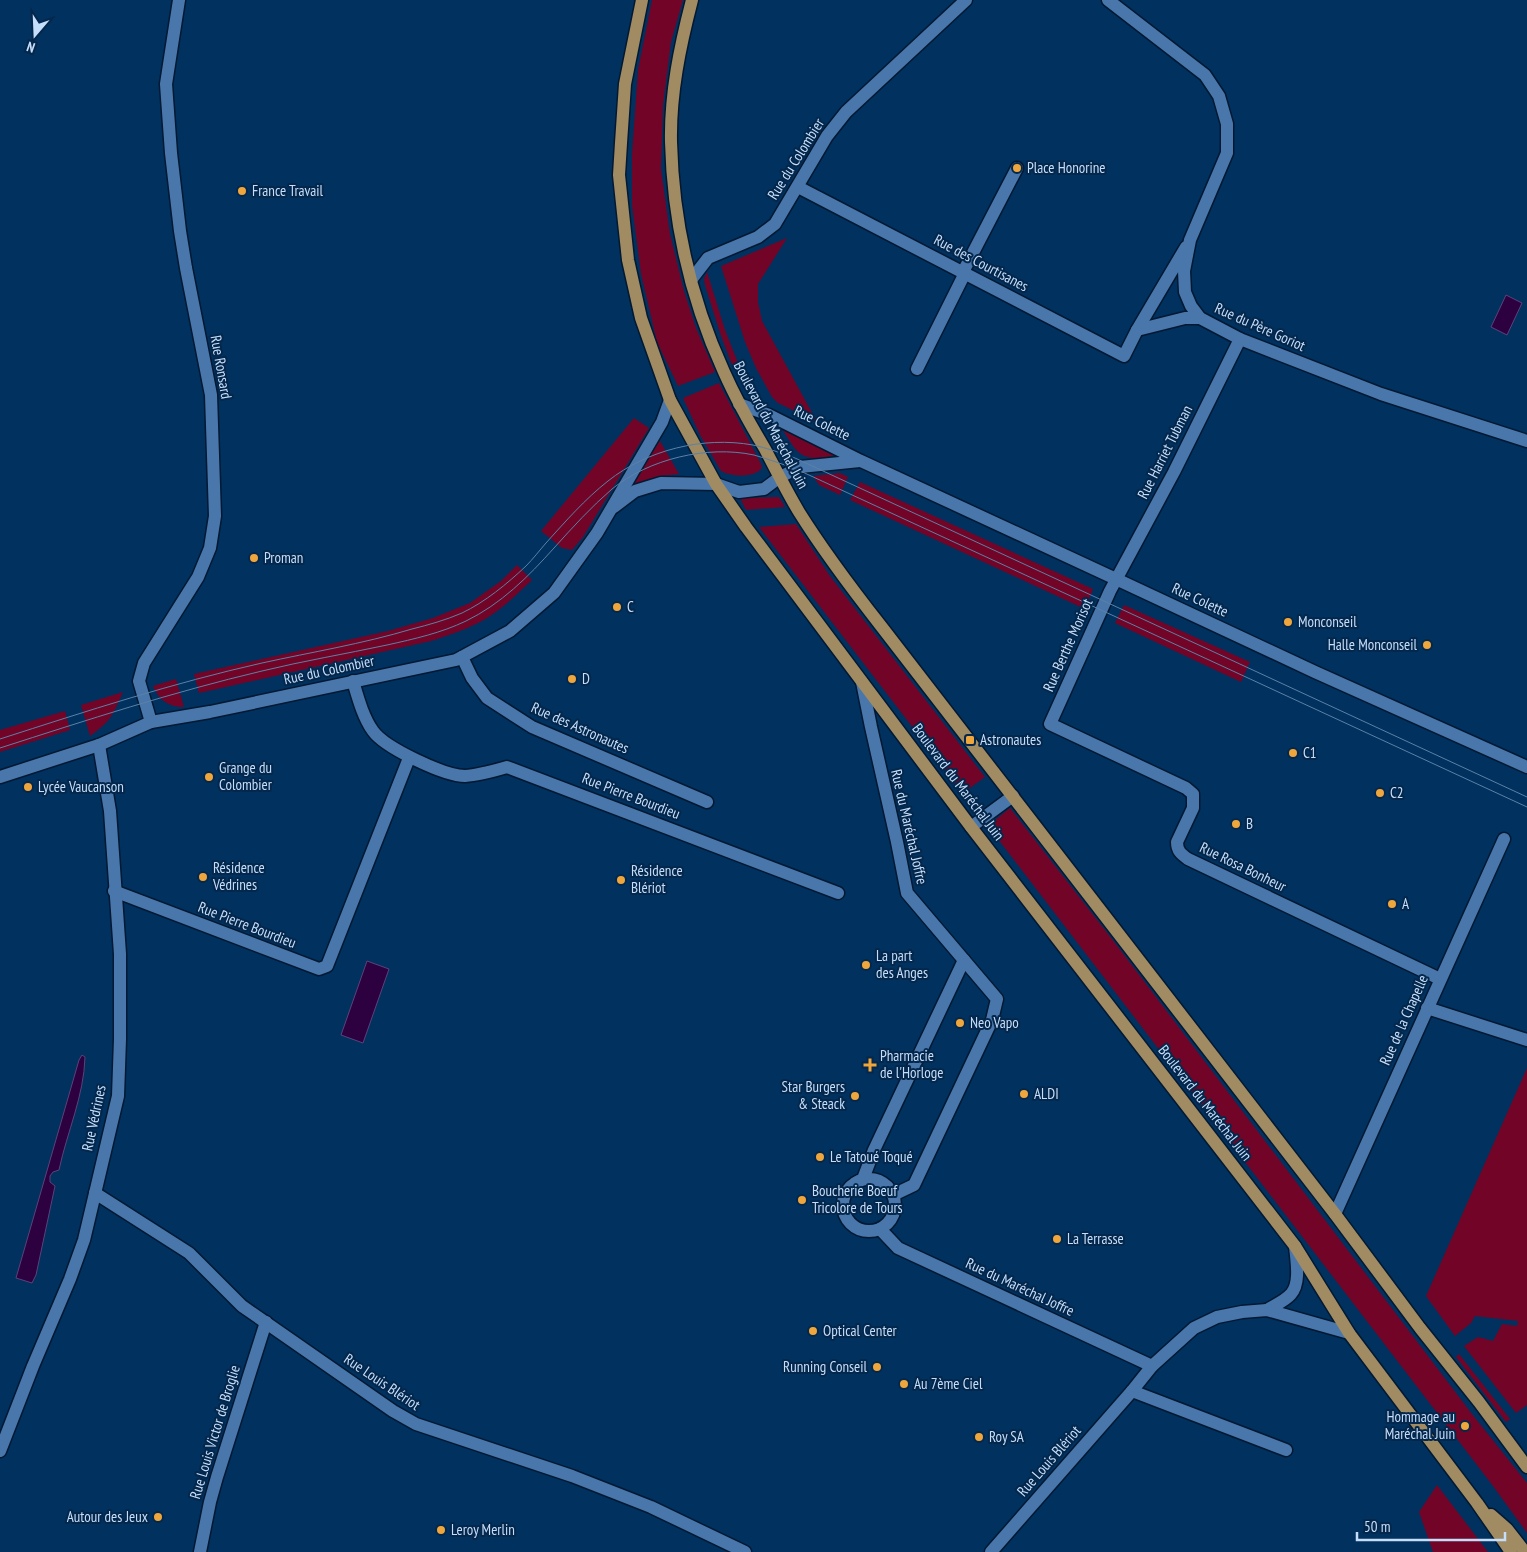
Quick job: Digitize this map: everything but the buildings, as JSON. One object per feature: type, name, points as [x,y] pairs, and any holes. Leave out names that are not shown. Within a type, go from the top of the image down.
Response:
[{"type":"main road","name":"Boulevard du Maréchal Juin","points":[[642,0],[625,84],[619,183],[628,260],[641,318],[670,400],[716,484],[746,528],[972,827],[1295,1246],[1349,1333],[1477,1503],[1511,1552]]},
{"type":"main road","name":"Boulevard du Maréchal Juin","points":[[692,0],[674,88],[671,141],[677,210],[691,280],[723,372],[799,512],[844,578],[1335,1214],[1527,1467]]},
{"type":"main road","name":"Boulevard du Maréchal Juin","points":[[1477,1503],[1491,1535],[1501,1552]]},
{"type":"main road","name":"Boulevard du Maréchal Juin","points":[[1477,1503],[1507,1529],[1525,1552]]},
{"type":"street","name":"Rue Ronsard","points":[[151,722],[139,681],[144,664],[198,577],[210,548],[215,516],[211,394],[180,231],[171,153],[166,84],[179,0]]},
{"type":"street","name":"Rue du Colombier","points":[[691,280],[708,258],[758,237],[775,224],[827,136],[846,112],[966,0]]},
{"type":"street","name":"Rue du Père Goriot","points":[[1108,0],[1205,75],[1219,96],[1227,124],[1227,153],[1190,240],[1184,271],[1185,292],[1191,306],[1200,318],[1240,339],[1381,394],[1527,441]]},
{"type":"street","points":[[916,369],[1017,168]]},
{"type":"street","name":"Rue des Courtisanes","points":[[798,187],[1124,356],[1137,330],[1190,240]]},
{"type":"street","points":[[1137,330],[1184,318],[1200,318]]},
{"type":"street","name":"Rue Harriet Tubman","points":[[1116,579],[1174,472],[1240,339]]},
{"type":"street","name":"Rue du Colombier","points":[[0,777],[99,745],[151,722],[210,712],[456,660],[510,631],[554,593],[597,533],[662,422],[670,400]]},
{"type":"street","name":"Rue Colette","points":[[740,404],[769,415],[861,461],[1315,672],[1527,767]]},
{"type":"street","name":"Rue Colette","points":[[716,484],[740,492],[764,489],[780,477],[800,467],[861,461]]},
{"type":"street","name":"Rue du Colombier","points":[[610,510],[635,491],[661,484],[716,484]]},
{"type":"street","name":"Rue Berthe Morisot","points":[[1050,724],[1116,579]]},
{"type":"street","name":"Rue des Astronautes","points":[[462,657],[472,678],[487,698],[532,727],[707,802]]},
{"type":"street","name":"Rue Pierre Bourdieu","points":[[353,682],[366,720],[374,734],[409,758],[464,776],[507,767],[838,893]]},
{"type":"street","name":"Rue du Maréchal Joffre","points":[[862,682],[907,893],[997,999],[992,1020],[914,1185],[893,1195]]},
{"type":"street","name":"Rue Rosa Bonheur","points":[[1050,724],[1191,792],[1193,808],[1177,848],[1188,859],[1440,979]]},
{"type":"street","name":"Rue Védrines","points":[[0,1451],[84,1240],[118,1096],[120,954],[114,891],[110,811],[99,745]]},
{"type":"street","name":"Rue Pierre Bourdieu","points":[[114,891],[318,970],[327,966],[409,758]]},
{"type":"street","points":[[972,827],[1013,796]]},
{"type":"street","name":"Rue de la Chapelle","points":[[1335,1214],[1504,839]]},
{"type":"street","points":[[863,1179],[874,1150],[964,960]]},
{"type":"street","points":[[1427,1008],[1527,1040]]},
{"type":"street","points":[[863,1179],[880,1181],[887,1186],[893,1195],[895,1209],[892,1217],[880,1229],[872,1232],[855,1228],[848,1222],[844,1214],[842,1205],[844,1196],[848,1188],[855,1182],[863,1179]]},
{"type":"street","name":"Rue Louis Blériot","points":[[95,1193],[189,1253],[202,1264],[231,1296],[393,1411],[416,1424],[572,1476],[651,1507],[745,1552]]},
{"type":"street","name":"Rue du Maréchal Joffre","points":[[880,1229],[898,1248],[1152,1366]]},
{"type":"street","name":"Rue Louis Blériot","points":[[1267,1310],[1291,1294],[1294,1289],[1296,1282],[1295,1246]]},
{"type":"street","name":"Rue Louis Blériot","points":[[991,1552],[1152,1366],[1194,1328],[1217,1316],[1267,1310],[1349,1333]]},
{"type":"street","name":"Rue Louis Victor de Broglie","points":[[200,1552],[217,1477],[266,1322]]},
{"type":"street","points":[[1132,1391],[1286,1450]]},
{"type":"shaded area","points":[[652,0],[683,0],[671,42],[663,105],[661,169],[670,234],[684,291],[696,328],[715,372],[678,386],[657,342],[641,274],[632,205],[632,154],[638,70]]},
{"type":"shaded area","points":[[787,238],[758,284],[758,302],[762,321],[817,422],[778,403],[772,397],[756,368],[745,342],[721,266]]},
{"type":"shaded area","points":[[707,272],[725,330],[738,363],[732,365],[705,285],[704,279]]},
{"type":"shaded area","points":[[1506,295],[1522,303],[1507,335],[1491,327]]},
{"type":"shaded area","points":[[719,383],[761,464],[762,468],[754,474],[743,476],[721,471],[700,435],[683,398]]},
{"type":"shaded area","points":[[634,418],[649,428],[583,537],[572,550],[562,548],[541,531]]},
{"type":"shaded area","points":[[781,427],[835,454],[834,456],[822,458],[806,457],[796,450]]},
{"type":"shaded area","points":[[660,441],[679,474],[661,476],[631,487],[629,484]]},
{"type":"shaded area","points":[[840,473],[848,477],[840,495],[819,485],[813,476]]},
{"type":"shaded area","points":[[860,482],[1093,589],[1085,609],[850,500]]},
{"type":"shaded area","points":[[779,497],[785,507],[746,510],[740,498]]},
{"type":"shaded area","points":[[796,524],[830,576],[985,777],[963,793],[759,527]]},
{"type":"shaded area","points":[[517,565],[532,580],[498,610],[484,620],[465,629],[431,641],[199,693],[194,674],[388,631],[433,618],[470,603],[501,581]]},
{"type":"shaded area","points":[[1124,605],[1250,662],[1241,682],[1115,623]]},
{"type":"shaded area","points":[[176,679],[184,707],[173,706],[165,702],[153,686]]},
{"type":"shaded area","points":[[123,692],[111,717],[90,736],[81,705]]},
{"type":"shaded area","points":[[65,711],[70,730],[0,752],[0,730]]},
{"type":"shaded area","points":[[1010,808],[1115,943],[1472,1414],[1527,1483],[1527,1533],[988,826]]},
{"type":"shaded area","points":[[367,961],[389,969],[363,1043],[341,1035]]},
{"type":"shaded area","points":[[82,1055],[85,1057],[82,1086],[59,1170],[53,1172],[50,1176],[50,1182],[55,1186],[36,1275],[32,1283],[16,1278]]},
{"type":"shaded area","points":[[1527,1068],[1527,1405],[1516,1413],[1464,1346],[1478,1337],[1493,1341],[1502,1324],[1517,1326],[1518,1321],[1475,1316],[1471,1323],[1455,1336],[1426,1296]]},
{"type":"shaded area","points":[[1459,1354],[1510,1419],[1506,1422],[1456,1357]]},
{"type":"shaded area","points":[[1437,1485],[1488,1552],[1433,1552],[1419,1512]]},
{"type":"tram line","points":[[0,739],[196,679],[337,648],[456,616],[479,604],[511,579],[529,563],[583,503],[623,470],[640,461],[676,448],[715,442],[753,445],[795,458],[1527,797]]},
{"type":"tram line","points":[[0,748],[163,697],[229,679],[407,640],[457,625],[479,614],[513,589],[597,503],[612,489],[627,479],[661,462],[679,457],[698,453],[736,452],[754,455],[796,469],[1527,807]]},
{"type":"place","name":"Place Honorine","points":[[1017,168]]},
{"type":"place","name":"France Travail","points":[[242,191]]},
{"type":"place","name":"Proman","points":[[254,558]]},
{"type":"place","name":"C","points":[[617,607]]},
{"type":"place","name":"Monconseil","points":[[1288,622]]},
{"type":"place","name":"Halle Monconseil","points":[[1427,645]]},
{"type":"place","name":"D","points":[[572,679]]},
{"type":"place","name":"Astronautes","points":[[970,740]]},
{"type":"place","name":"C1","points":[[1293,753]]},
{"type":"place","name":"Grange du Colombier","points":[[209,777]]},
{"type":"place","name":"Lycée Vaucanson","points":[[28,787]]},
{"type":"place","name":"C2","points":[[1380,793]]},
{"type":"place","name":"B","points":[[1236,824]]},
{"type":"place","name":"Résidence Védrines","points":[[203,877]]},
{"type":"place","name":"Résidence Blériot","points":[[621,880]]},
{"type":"place","name":"A","points":[[1392,904]]},
{"type":"place","name":"La part des Anges","points":[[866,965]]},
{"type":"place","name":"Neo Vapo","points":[[960,1023]]},
{"type":"place","name":"Pharmacie de l'Horloge","points":[[870,1065]]},
{"type":"place","name":"ALDI","points":[[1024,1094]]},
{"type":"place","name":"Star Burgers & Steack","points":[[855,1096]]},
{"type":"place","name":"Le Tatoué Toqué","points":[[820,1157]]},
{"type":"place","name":"Boucherie Boeuf Tricolore de Tours","points":[[802,1200]]},
{"type":"place","name":"La Terrasse","points":[[1057,1239]]},
{"type":"place","name":"Optical Center","points":[[813,1331]]},
{"type":"place","name":"Running Conseil","points":[[877,1367]]},
{"type":"place","name":"Au 7ème Ciel","points":[[904,1384]]},
{"type":"place","name":"Hommage au Maréchal Juin","points":[[1465,1426]]},
{"type":"place","name":"Roy SA","points":[[979,1437]]},
{"type":"place","name":"Autour des Jeux","points":[[158,1517]]},
{"type":"place","name":"Leroy Merlin","points":[[441,1530]]}]
